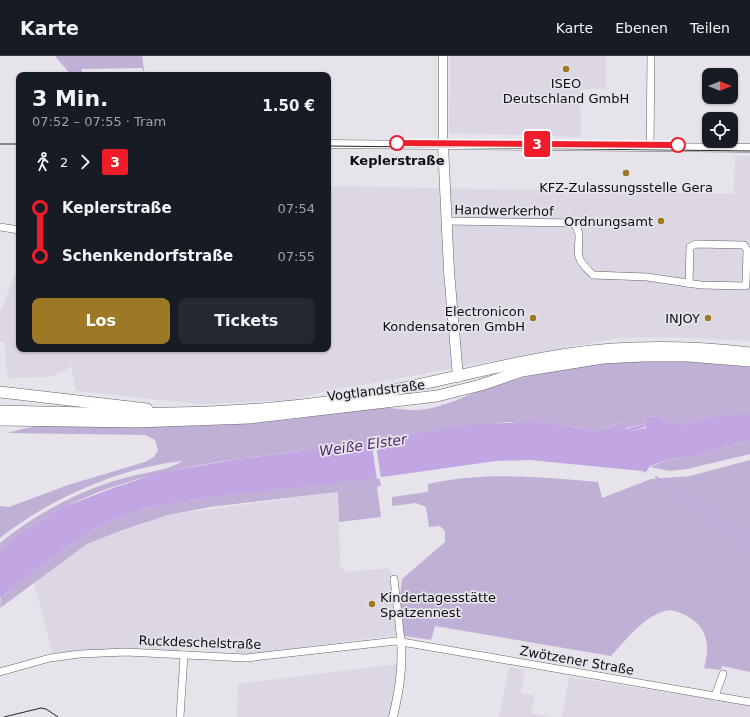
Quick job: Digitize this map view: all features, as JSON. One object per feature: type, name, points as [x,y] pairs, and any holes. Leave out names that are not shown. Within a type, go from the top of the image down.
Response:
[{"type":"main road","points":[[443,145],[448,271],[459,391]]},
{"type":"main road","name":"Vogtlandstraße","points":[[0,412],[136,414],[270,408],[341,400],[458,377],[536,359],[600,350],[647,347],[686,348],[750,353]]},
{"type":"main road","name":"Vogtlandstraße","points":[[0,420],[137,422],[249,418],[421,399],[459,391],[522,370],[603,358],[688,356],[750,361]]},
{"type":"main road","points":[[0,392],[178,413]]},
{"type":"street","points":[[443,56],[443,145]]},
{"type":"street","points":[[650,147],[651,56]]},
{"type":"street","points":[[331,144],[750,148]]},
{"type":"street","name":"Handwerkerhof","points":[[447,221],[573,223],[579,231],[579,256],[585,267],[593,275],[647,276],[689,284],[746,286],[747,250],[744,245],[696,244],[690,247],[689,284]]},
{"type":"street","points":[[0,227],[16,230]]},
{"type":"street","points":[[394,579],[402,660],[400,686],[394,717]]},
{"type":"street","name":"Ruckdeschelstraße","points":[[0,672],[50,658],[73,654],[126,652],[246,658],[400,641]]},
{"type":"street","name":"Zwötzener Straße","points":[[400,641],[750,702]]},
{"type":"street","points":[[180,717],[184,655]]},
{"type":"street","points":[[715,696],[723,674]]},
{"type":"shaded area","points":[[55,56],[142,56],[145,72],[142,68],[82,69],[82,72],[68,72]]},
{"type":"shaded area","points":[[450,56],[606,56],[606,89],[580,89],[581,137],[449,133]]},
{"type":"shaded area","points":[[735,156],[750,156],[750,341],[669,337],[618,338],[336,389],[290,400],[200,404],[76,391],[71,366],[65,371],[49,377],[7,378],[5,343],[0,341],[0,313],[16,271],[16,352],[331,352],[331,186],[734,194]]},
{"type":"shaded area","points":[[674,360],[750,367],[750,414],[705,418],[680,425],[653,416],[644,418],[645,424],[626,428],[624,422],[597,431],[537,421],[525,423],[508,422],[202,465],[158,474],[115,486],[74,503],[36,524],[0,551],[0,543],[13,533],[57,505],[73,497],[105,484],[128,477],[153,472],[183,461],[159,464],[135,470],[87,487],[41,510],[0,538],[0,506],[9,507],[68,485],[145,462],[154,457],[158,450],[155,440],[145,435],[8,433],[25,428],[62,425],[156,427],[208,425],[295,419],[353,410],[378,408],[419,410],[452,402],[495,385],[557,370],[609,362]]},
{"type":"shaded area","points":[[750,440],[750,454],[687,469],[670,471],[650,467],[670,459],[690,457]]},
{"type":"shaded area","points":[[750,460],[750,672],[722,666],[721,670],[704,668],[707,643],[702,630],[691,618],[683,614],[667,610],[649,618],[629,636],[611,656],[435,626],[431,640],[404,636],[399,604],[402,579],[445,542],[445,531],[440,526],[429,527],[426,507],[416,503],[392,506],[392,497],[428,492],[428,484],[449,480],[491,476],[513,476],[598,482],[602,498],[651,479],[690,476]]},
{"type":"shaded area","points":[[379,476],[381,486],[377,487],[381,517],[339,522],[338,492],[210,507],[168,515],[87,544],[0,608],[1,597],[39,567],[94,529],[141,509],[213,497]]},
{"type":"shaded area","points":[[338,492],[340,565],[347,572],[390,568],[397,635],[250,654],[236,653],[236,641],[180,639],[179,651],[129,648],[53,654],[34,583],[87,544],[168,515]]},
{"type":"shaded area","points":[[398,664],[392,709],[388,717],[237,717],[238,684]]},
{"type":"shaded area","points":[[509,667],[525,670],[521,693],[535,695],[531,713],[553,717],[499,717]]},
{"type":"shaded area","points":[[569,677],[750,705],[750,717],[562,717]]},
{"type":"water","name":"Weiße Elster","points":[[750,414],[750,440],[690,457],[670,459],[650,466],[645,473],[642,471],[530,460],[496,461],[361,480],[213,497],[141,509],[94,529],[39,567],[0,598],[0,551],[19,534],[61,508],[158,473],[238,459],[373,442],[460,426],[537,421],[597,431],[625,422],[626,429],[645,424],[645,427],[632,431],[646,428],[644,418],[653,416],[680,425],[705,418]]},
{"type":"pier","points":[[375,439],[381,478],[377,479],[371,440]]},
{"type":"waterway","points":[[656,477],[707,512],[750,545]]},
{"type":"tram line","name":"3","points":[[397,143],[678,145]]},
{"type":"tram line","points":[[0,144],[16,144]]},
{"type":"tram line","points":[[331,146],[750,151]]},
{"type":"tram line","points":[[4,717],[41,708],[46,709],[58,717]]},
{"type":"place","name":"ISEO Deutschland GmbH","points":[[566,69]]},
{"type":"place","name":"Keplerstraße","points":[[397,143]]},
{"type":"place","name":"KFZ-Zulassungsstelle Gera","points":[[626,173]]},
{"type":"place","name":"Ordnungsamt","points":[[661,221]]},
{"type":"place","name":"Electronicon Kondensatoren GmbH","points":[[533,318]]},
{"type":"place","name":"INJOY","points":[[708,318]]},
{"type":"place","name":"Kindertagesstätte Spatzennest","points":[[372,604]]}]
